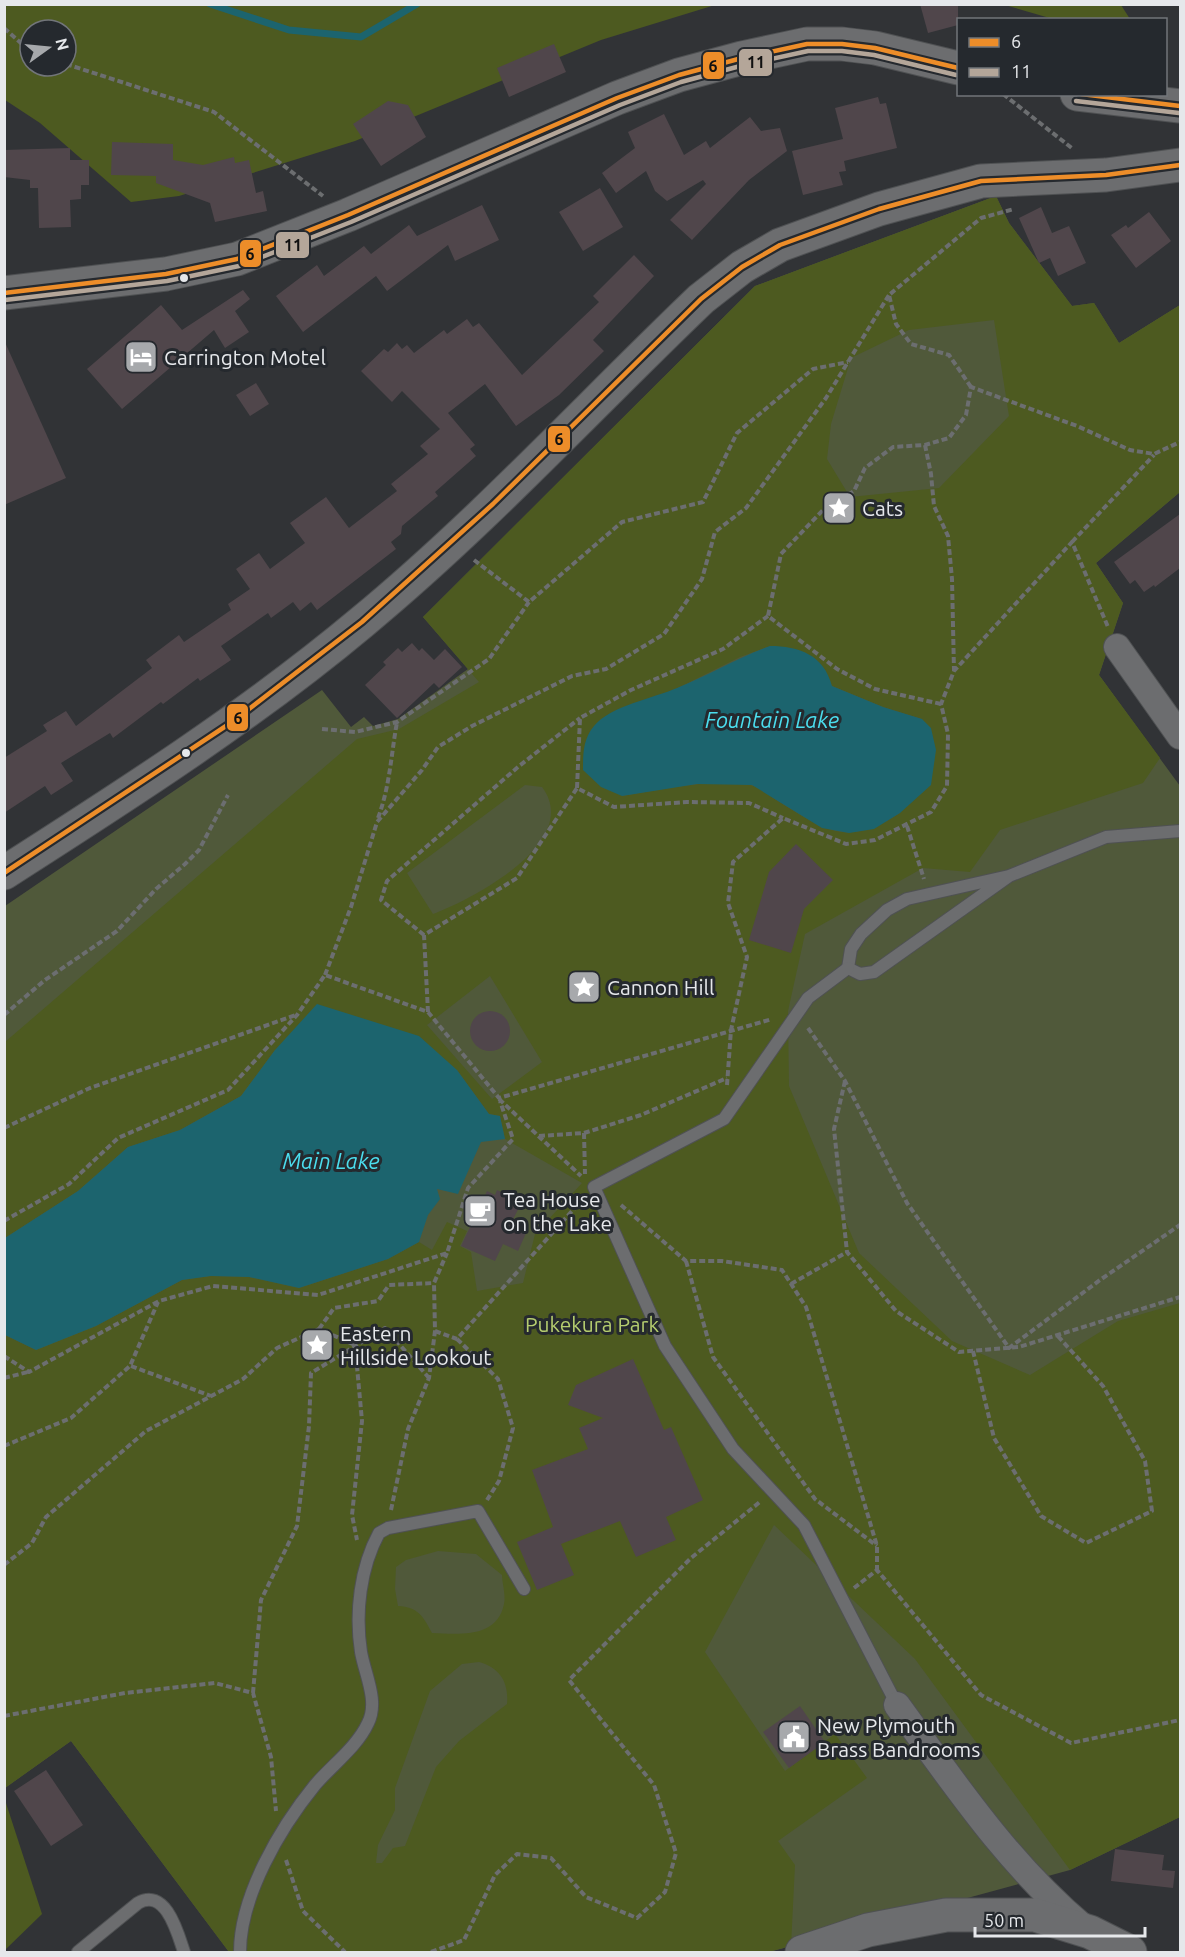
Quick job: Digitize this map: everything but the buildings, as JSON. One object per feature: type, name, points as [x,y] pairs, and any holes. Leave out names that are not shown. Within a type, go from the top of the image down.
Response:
[{"type":"street","points":[[4,293],[166,274],[237,259],[348,215],[617,98],[680,75],[742,58],[807,44],[842,44],[875,48],[957,68]]},
{"type":"street","points":[[1094,96],[1180,106]]},
{"type":"street","points":[[4,873],[267,695],[362,623],[452,544],[701,299],[742,267],[780,245],[879,209],[981,181],[1106,175],[1180,165]]},
{"type":"street","points":[[1117,647],[1180,736]]},
{"type":"street","points":[[897,1705],[981,1820],[1054,1902],[1090,1932]]},
{"type":"street","points":[[802,1953],[868,1930],[946,1915],[1035,1915],[1090,1932],[1130,1953]]},
{"type":"lane","points":[[897,1705],[804,1525],[733,1449],[665,1346],[594,1187],[724,1119],[797,1013],[818,988],[848,968],[851,949],[875,920],[907,899],[1009,876],[1106,837],[1180,831]]},
{"type":"lane","points":[[848,968],[860,974],[874,972],[1009,876]]},
{"type":"lane","points":[[240,1953],[240,1934],[254,1892],[278,1836],[315,1785],[358,1739],[369,1722],[372,1705],[361,1653],[358,1619],[363,1576],[379,1533],[387,1528],[478,1511],[524,1589]]},
{"type":"lane","points":[[78,1953],[138,1903],[146,1899],[155,1901],[164,1908],[175,1924],[184,1953]]},
{"type":"path","points":[[316,4],[328,4]]},
{"type":"path","points":[[4,28],[18,40]]},
{"type":"path","points":[[78,68],[214,112],[348,215]]},
{"type":"path","points":[[1006,96],[1106,175]]},
{"type":"path","points":[[377,822],[422,770],[438,747],[472,726],[572,676],[606,669],[664,634],[702,579],[715,532],[746,508],[826,398],[889,296],[981,218],[1016,208]]},
{"type":"path","points":[[889,296],[896,324],[911,344],[949,355],[971,387],[1077,426],[1130,450],[1154,454]]},
{"type":"path","points":[[322,729],[355,732],[397,722],[489,659],[529,602],[622,522],[703,502],[737,433],[813,369],[849,362]]},
{"type":"path","points":[[428,1012],[424,935],[381,900],[387,881],[518,767],[580,718],[632,690],[723,649],[768,616],[781,554],[824,509],[854,491],[865,468],[893,447],[925,446],[949,438],[966,415],[971,387]]},
{"type":"path","points":[[577,788],[614,807],[687,802],[749,803],[846,844],[875,840],[907,826],[931,812],[947,786],[948,734],[941,704],[954,671],[1154,454],[1180,442]]},
{"type":"path","points":[[925,446],[934,506],[948,536],[952,579],[954,671]]},
{"type":"path","points":[[1072,542],[1117,647]]},
{"type":"path","points":[[452,544],[529,602]]},
{"type":"path","points":[[768,616],[837,669],[875,689],[941,704]]},
{"type":"path","points":[[424,935],[517,878],[577,788],[580,718]]},
{"type":"path","points":[[4,1221],[69,1184],[118,1138],[228,1090],[297,1015],[325,975],[351,907],[389,789],[390,763],[397,722]]},
{"type":"path","points":[[4,1015],[45,980],[117,931],[156,889],[199,850],[228,795]]},
{"type":"path","points":[[724,1119],[731,1030],[747,957],[728,903],[733,862],[783,818]]},
{"type":"path","points":[[907,826],[929,894]]},
{"type":"path","points":[[325,975],[428,1012],[499,1098],[585,1180],[584,1132]]},
{"type":"path","points":[[499,1098],[797,1013],[845,1081],[907,1203],[1009,1348]]},
{"type":"path","points":[[4,1128],[90,1088],[297,1015]]},
{"type":"path","points":[[539,1136],[584,1132],[641,1115],[727,1078]]},
{"type":"path","points":[[845,1081],[834,1129],[847,1252],[896,1311],[959,1352],[1009,1348],[1180,1297]]},
{"type":"path","points":[[387,1528],[408,1430],[429,1378],[435,1330],[434,1283],[447,1253],[468,1188],[513,1139],[499,1098]]},
{"type":"path","points":[[457,1339],[594,1187],[624,1207],[686,1261],[713,1358],[815,1499],[877,1546]]},
{"type":"path","points":[[1009,1348],[1100,1280],[1180,1225]]},
{"type":"path","points":[[791,1284],[847,1252]]},
{"type":"path","points":[[4,1378],[28,1372],[159,1301],[213,1286],[318,1295],[447,1253]]},
{"type":"path","points":[[686,1261],[722,1262],[782,1270],[806,1306],[877,1546],[877,1570],[981,1695],[1071,1743],[1180,1720]]},
{"type":"path","points":[[4,1565],[32,1543],[46,1517],[146,1431],[243,1379],[277,1348],[319,1329],[334,1308],[378,1301],[389,1285],[434,1283]]},
{"type":"path","points":[[4,1446],[71,1418],[130,1366],[159,1301]]},
{"type":"path","points":[[345,1953],[303,1911],[278,1836],[271,1757],[253,1693],[261,1600],[297,1526],[309,1426],[311,1373],[384,1328],[429,1378]]},
{"type":"path","points":[[319,1329],[355,1345]]},
{"type":"path","points":[[435,1330],[457,1339],[498,1379],[513,1428],[499,1482],[478,1511]]},
{"type":"path","points":[[973,1351],[993,1438],[1041,1516],[1086,1543],[1152,1511],[1145,1461],[1103,1386],[1056,1334]]},
{"type":"path","points":[[355,1345],[362,1421],[352,1515],[363,1576]]},
{"type":"path","points":[[4,1356],[28,1372]]},
{"type":"path","points":[[130,1366],[211,1396]]},
{"type":"path","points":[[431,1953],[464,1940],[495,1875],[517,1854],[551,1858],[586,1897],[637,1918],[665,1892],[676,1853],[654,1785],[569,1680],[691,1558],[772,1491]]},
{"type":"path","points":[[841,1598],[877,1570]]},
{"type":"path","points":[[4,1716],[125,1693],[214,1683],[253,1693]]},
{"type":"green space","points":[[4,5],[715,5],[601,40],[355,141],[179,196],[131,202],[40,123],[5,100]]},
{"type":"green space","points":[[1005,5],[1121,5],[1129,18],[1050,18]]},
{"type":"green space","name":"Pukekura Park","points":[[996,196],[1009,223],[1072,306],[1094,303],[1119,343],[1180,305],[1180,492],[1096,563],[1123,603],[1099,675],[1180,786],[1180,1817],[1070,1870],[769,1952],[229,1952],[71,1741],[5,1788],[5,906],[322,690],[351,727],[364,717],[373,726],[398,719],[468,669],[423,617],[755,286]]},
{"type":"green space","name":"Pukekura Park","points":[[996,196],[1009,223],[1072,306],[1094,303],[1119,343],[1180,305],[1180,492],[1096,563],[1123,603],[1099,675],[1160,758],[1143,783],[1000,830],[970,872],[923,868],[805,934],[788,1011],[789,1086],[859,1253],[952,1341],[1030,1375],[1118,1321],[1180,1303],[1180,1817],[1070,1870],[915,1659],[774,1525],[705,1652],[785,1771],[835,1734],[867,1778],[778,1841],[795,1865],[791,1946],[768,1952],[229,1952],[71,1741],[5,1788],[5,1335],[36,1350],[96,1326],[182,1280],[211,1276],[249,1277],[299,1288],[388,1259],[419,1242],[432,1250],[447,1222],[467,1231],[460,1246],[471,1252],[477,1291],[523,1283],[535,1234],[582,1183],[505,1139],[500,1116],[489,1114],[457,1070],[275,1050],[241,1096],[180,1130],[128,1147],[78,1191],[5,1238],[5,1042],[357,739],[399,729],[479,682],[423,617],[755,286]],"holes":[[[994,320],[1009,416],[939,488],[850,497],[827,459],[831,424],[851,358],[909,330]],[[770,646],[832,686],[883,707],[922,719],[900,813],[881,824],[851,832],[838,831],[811,821],[750,785],[702,784],[622,796],[678,688],[740,657]],[[525,785],[542,787],[551,807],[548,828],[536,847],[518,865],[496,881],[433,914],[407,873]],[[490,976],[542,1062],[492,1099],[427,1025]],[[438,1551],[476,1554],[502,1575],[504,1604],[500,1615],[485,1629],[475,1632],[432,1633],[415,1610],[398,1606],[395,1589],[396,1567],[406,1560]],[[479,1662],[493,1668],[502,1677],[505,1683],[507,1704],[459,1741],[436,1767],[405,1846],[393,1848],[382,1863],[376,1863],[378,1845],[395,1810],[395,1788],[430,1691],[462,1664]]]},
{"type":"green space","points":[[5,1800],[42,1914],[4,1950]]},
{"type":"water","name":"Fountain Lake","points":[[770,646],[791,648],[809,654],[823,667],[832,686],[883,707],[922,719],[931,728],[936,750],[931,785],[900,813],[874,829],[849,833],[822,828],[752,785],[697,784],[622,796],[601,787],[583,770],[584,752],[590,731],[610,713],[677,688]]},
{"type":"water","name":"Main Lake","points":[[317,1004],[419,1036],[457,1070],[489,1114],[500,1116],[505,1139],[481,1142],[458,1194],[437,1189],[440,1199],[428,1215],[419,1242],[388,1259],[299,1288],[249,1277],[211,1276],[182,1280],[96,1326],[36,1350],[5,1335],[5,1238],[78,1191],[128,1147],[180,1130],[241,1096],[275,1050]]},
{"type":"waterway","points":[[210,4],[289,30],[361,37],[417,4]]},
{"type":"transit line","name":"6","points":[[4,293],[166,274],[237,259],[348,215],[617,98],[679,75],[742,58],[807,44],[842,44],[875,48],[957,68]]},
{"type":"transit line","name":"11","points":[[5,300],[167,281],[239,266],[351,222],[620,105],[681,82],[744,65],[808,51],[842,51],[874,55],[956,75]]},
{"type":"transit line","name":"6","points":[[1098,96],[1180,106]]},
{"type":"transit line","name":"11","points":[[1076,101],[1179,113]]},
{"type":"transit line","name":"6","points":[[4,873],[232,722],[362,622],[493,504],[701,299],[742,267],[780,245],[879,209],[981,181],[1106,175],[1180,165]]},
{"type":"place","name":"Carrington Motel","points":[[141,357]]},
{"type":"place","name":"Cats","points":[[839,508]]},
{"type":"place","name":"Cannon Hill","points":[[584,987]]},
{"type":"place","name":"Tea House on the Lake","points":[[480,1211]]},
{"type":"place","name":"Eastern Hillside Lookout","points":[[317,1345]]},
{"type":"place","name":"New Plymouth Brass Bandrooms","points":[[794,1737]]}]
